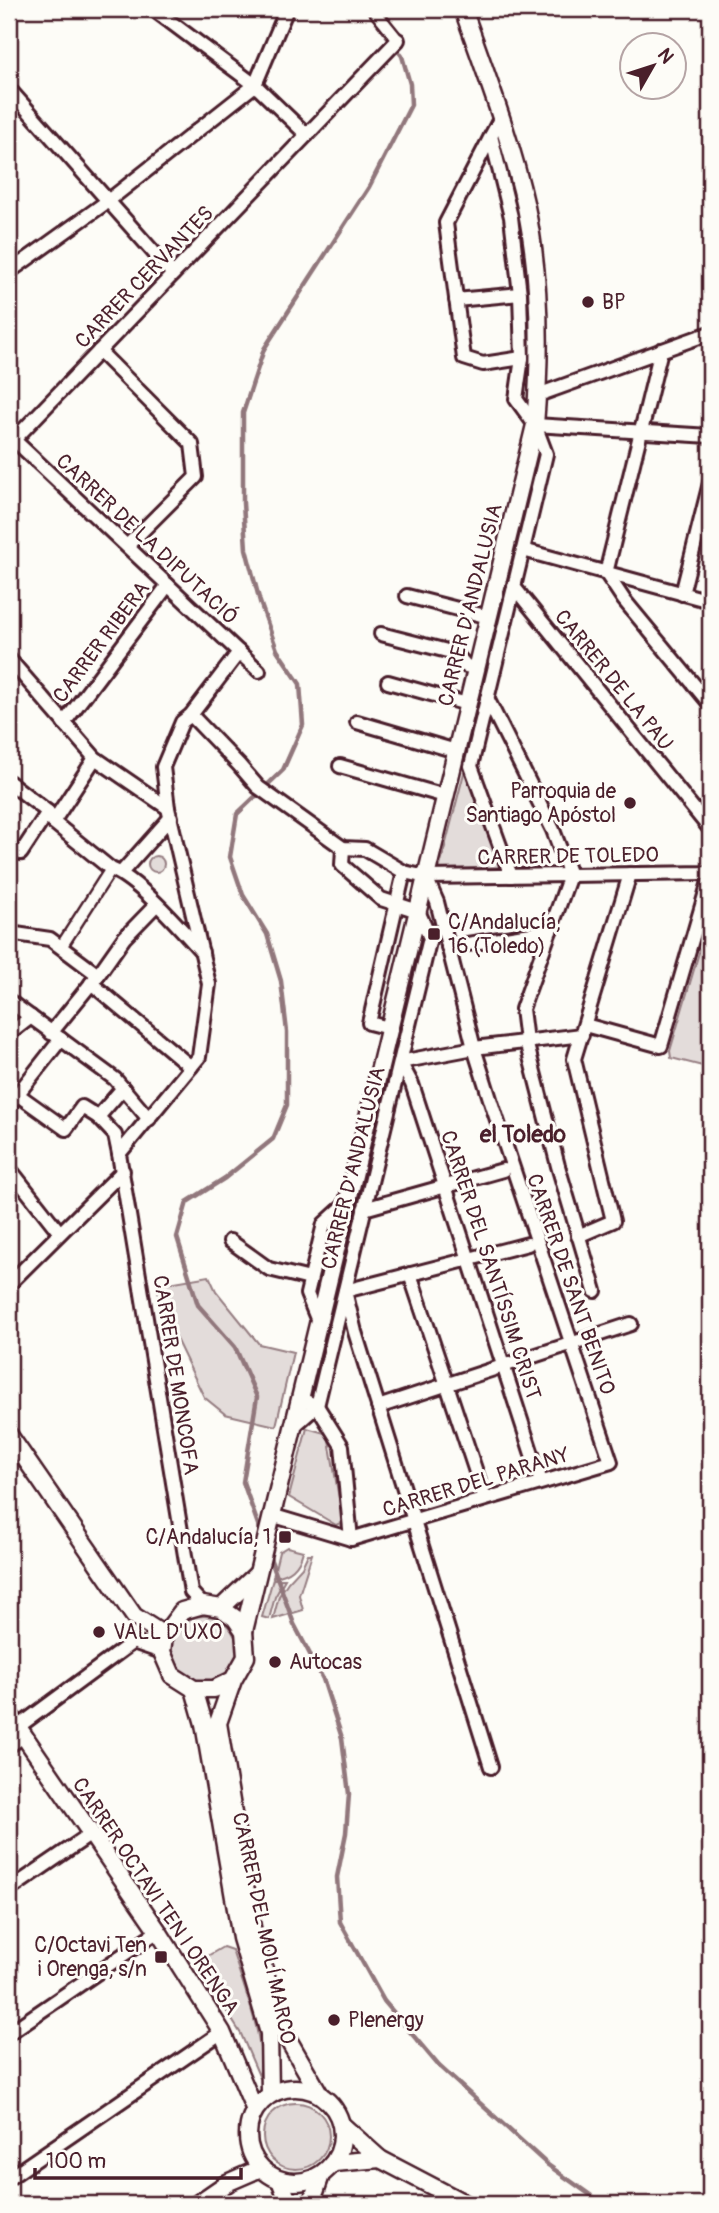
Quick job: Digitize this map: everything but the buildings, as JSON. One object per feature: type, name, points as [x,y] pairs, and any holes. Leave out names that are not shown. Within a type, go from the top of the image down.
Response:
[{"type":"street","points":[[153,9],[255,85],[307,135]]},
{"type":"street","points":[[9,272],[108,201],[255,85],[287,9]]},
{"type":"street","points":[[373,9],[398,40]]},
{"type":"street","name":"CARRER D'ANDALUSIA","points":[[244,1631],[535,425],[540,357],[535,270],[526,208],[501,117],[463,9]]},
{"type":"street","name":"CARRER CERVANTES","points":[[10,440],[398,40]]},
{"type":"street","points":[[9,89],[173,274]]},
{"type":"street","points":[[501,117],[446,223],[464,358],[483,364],[522,358]]},
{"type":"street","name":"CARRER D'ANDALUSIA","points":[[491,136],[511,217],[520,294],[522,358],[516,399],[535,425],[546,454],[471,766],[511,876]]},
{"type":"street","points":[[456,300],[520,294]]},
{"type":"street","points":[[538,395],[710,332]]},
{"type":"street","points":[[661,350],[606,573],[624,600],[710,704]]},
{"type":"street","points":[[99,351],[192,444],[196,477],[127,546]]},
{"type":"street","points":[[535,425],[710,436]]},
{"type":"street","name":"CARRER DE LA DIPUTACIÓ","points":[[10,440],[259,671]]},
{"type":"street","points":[[682,594],[710,483]]},
{"type":"street","points":[[523,550],[710,601]]},
{"type":"street","name":"CARRER RIBERA","points":[[64,723],[168,585]]},
{"type":"street","name":"CARRER DE LA PAU","points":[[514,587],[710,829]]},
{"type":"street","points":[[407,596],[489,617]]},
{"type":"street","points":[[382,634],[455,653],[467,666],[476,668]]},
{"type":"street","points":[[9,1284],[60,1233],[122,1163],[151,1117],[199,1057],[209,984],[170,812],[163,767],[182,722],[191,715],[239,652]]},
{"type":"street","points":[[9,659],[95,758],[170,812]]},
{"type":"street","points":[[388,682],[467,704]]},
{"type":"street","points":[[487,698],[553,830],[570,875],[522,1009],[526,1041],[595,1291]]},
{"type":"street","points":[[191,715],[258,787],[344,848],[365,849],[404,872],[426,877]]},
{"type":"street","points":[[357,722],[456,751]]},
{"type":"street","points":[[9,849],[21,853],[95,758]]},
{"type":"street","points":[[340,766],[445,796]]},
{"type":"street","points":[[9,782],[156,905],[202,952]]},
{"type":"street","points":[[61,947],[116,871],[170,812]]},
{"type":"street","points":[[344,848],[342,865],[381,899],[418,911]]},
{"type":"street","name":"CARRER DE TOLEDO","points":[[426,877],[710,871]]},
{"type":"street","points":[[389,1028],[369,1023],[404,872]]},
{"type":"street","points":[[578,1236],[613,1222],[574,1059],[629,874]]},
{"type":"street","name":"CARRER DE SANT BENITO","points":[[426,877],[437,902],[474,1048],[523,1203],[611,1462]]},
{"type":"street","points":[[400,1062],[583,1030],[660,1046],[710,878]]},
{"type":"street","points":[[9,1105],[124,938],[156,905]]},
{"type":"street","name":"CARRER D'ANDALUSIA","points":[[317,1406],[430,938],[418,911]]},
{"type":"street","points":[[391,929],[412,934]]},
{"type":"street","points":[[448,947],[550,931]]},
{"type":"street","points":[[9,933],[50,939],[61,947],[191,1067]]},
{"type":"street","points":[[384,960],[405,964]]},
{"type":"street","points":[[9,1000],[119,1083],[151,1117]]},
{"type":"street","points":[[9,1034],[31,1017]]},
{"type":"street","name":"CARRER DEL SANTÍSSIM CRIST","points":[[400,1062],[412,1084],[541,1482]]},
{"type":"street","points":[[17,1094],[66,1129],[82,1107],[93,1114],[119,1083]]},
{"type":"street","name":"CARRER DE MONCOFA","points":[[93,1114],[115,1135],[122,1163],[191,1592]]},
{"type":"street","points":[[9,1168],[60,1233]]},
{"type":"street","points":[[364,1209],[503,1170]]},
{"type":"street","name":"CARRER D'ANDALUSIA","points":[[318,1321],[307,1294],[310,1279],[324,1224],[346,1204]]},
{"type":"street","points":[[230,1241],[268,1269],[310,1279]]},
{"type":"street","points":[[491,1767],[345,1291],[528,1244]]},
{"type":"street","points":[[410,1274],[485,1499]]},
{"type":"street","points":[[379,1407],[631,1324]]},
{"type":"street","points":[[271,1515],[351,1539],[342,1446],[317,1406],[299,1398]]},
{"type":"street","points":[[292,1427],[317,1406]]},
{"type":"street","points":[[9,1435],[134,1616],[164,1635]]},
{"type":"street","name":"CARRER DEL PARANY","points":[[351,1539],[611,1462]]},
{"type":"street","points":[[221,1608],[257,1574]]},
{"type":"street","points":[[182,1611],[203,1605],[221,1608],[235,1618],[244,1631],[246,1657],[233,1679],[214,1689],[194,1689],[172,1675],[162,1652],[164,1635],[182,1611],[191,1592],[203,1605]]},
{"type":"street","points":[[133,1642],[134,1616]]},
{"type":"street","points":[[133,1642],[162,1652]]},
{"type":"street","points":[[9,1746],[17,1726],[133,1642]]},
{"type":"street","name":"CARRER DEL MOLÍ MARCO","points":[[233,1679],[218,1723],[253,1933],[282,2029],[319,2093]]},
{"type":"street","name":"CARRER DEL MOLÍ MARCO","points":[[194,1689],[204,1724],[241,1938],[269,2033],[270,2094]]},
{"type":"street","name":"CARRER OCTAVI TEN I ORENGA","points":[[17,1726],[158,1930],[222,2032],[254,2108]]},
{"type":"street","points":[[9,1890],[91,1834]]},
{"type":"street","points":[[9,2033],[158,1930]]},
{"type":"street","points":[[9,2178],[222,2032]]},
{"type":"street","points":[[294,2087],[319,2093],[334,2106],[342,2125],[342,2145],[334,2163],[321,2175],[301,2182],[280,2180],[261,2168],[250,2152],[247,2130],[254,2108],[270,2094],[294,2087]]},
{"type":"street","points":[[342,2125],[380,2159],[466,2204]]},
{"type":"street","points":[[229,2182],[250,2152]]},
{"type":"street","points":[[334,2163],[380,2159]]},
{"type":"street","points":[[197,2204],[229,2182],[261,2168]]},
{"type":"street","points":[[311,2204],[321,2175]]},
{"type":"street","points":[[280,2180],[289,2204]]},
{"type":"shaded area","points":[[465,769],[503,867],[439,870]]},
{"type":"shaded area","points":[[153,856],[159,856],[164,864],[162,870],[153,872],[148,867],[148,861]]},
{"type":"shaded area","points":[[710,915],[710,1068],[671,1058],[670,1051]]},
{"type":"shaded area","points":[[209,1276],[216,1291],[259,1344],[293,1352],[276,1426],[225,1414],[204,1397],[162,1310],[157,1285]]},
{"type":"shaded area","points":[[307,1428],[328,1434],[343,1522],[336,1525],[289,1497]]},
{"type":"shaded area","points":[[287,1547],[303,1551],[299,1562],[289,1572],[273,1577],[279,1552]]},
{"type":"shaded area","points":[[308,1554],[312,1554],[299,1595],[303,1610],[273,1619],[279,1596],[302,1567]]},
{"type":"shaded area","points":[[273,1579],[285,1579],[275,1597],[269,1619],[262,1617]]},
{"type":"shaded area","points":[[204,1616],[227,1626],[237,1649],[227,1672],[204,1682],[181,1672],[171,1649],[181,1626]]},
{"type":"shaded area","points":[[223,1947],[232,1950],[253,2014],[260,2048],[259,2076],[241,2034],[198,1966],[204,1958]]},
{"type":"shaded area","points":[[296,2103],[309,2106],[319,2113],[326,2123],[329,2136],[326,2149],[319,2159],[309,2166],[296,2169],[283,2166],[273,2159],[266,2149],[263,2136],[266,2123],[273,2113],[283,2106]]},
{"type":"waterway","points":[[261,1533],[243,1482],[257,1397],[235,1347],[198,1305],[177,1237],[187,1202],[225,1178],[273,1139],[287,1105],[287,1032],[281,981],[267,934],[243,895],[230,857],[237,814],[283,770],[303,725],[300,684],[277,650],[260,602],[246,549],[243,413],[264,349],[369,187],[411,105],[410,84],[402,56],[367,9]]},
{"type":"waterway","points":[[269,1555],[294,1624],[323,1679],[342,1738],[349,1794],[346,1833],[337,1877],[340,1922],[384,2001],[439,2066],[548,2165],[603,2204]]},
{"type":"place","name":"BP","points":[[588,302]]},
{"type":"place","name":"Parroquia de Santiago Apóstol","points":[[630,803]]},
{"type":"place","name":"C/Andalucía, 16 (Toledo)","points":[[434,934]]},
{"type":"place","name":"C/Andalucía, 1","points":[[285,1537]]},
{"type":"place","name":"VALL D'UXO","points":[[99,1632]]},
{"type":"place","name":"Autocas","points":[[275,1662]]},
{"type":"place","name":"C/Octavi Ten i Orenga, s/n","points":[[161,1957]]},
{"type":"place","name":"Plenergy","points":[[334,2020]]},
{"type":"district","name":"el Toledo","points":[[523,1134]]}]
